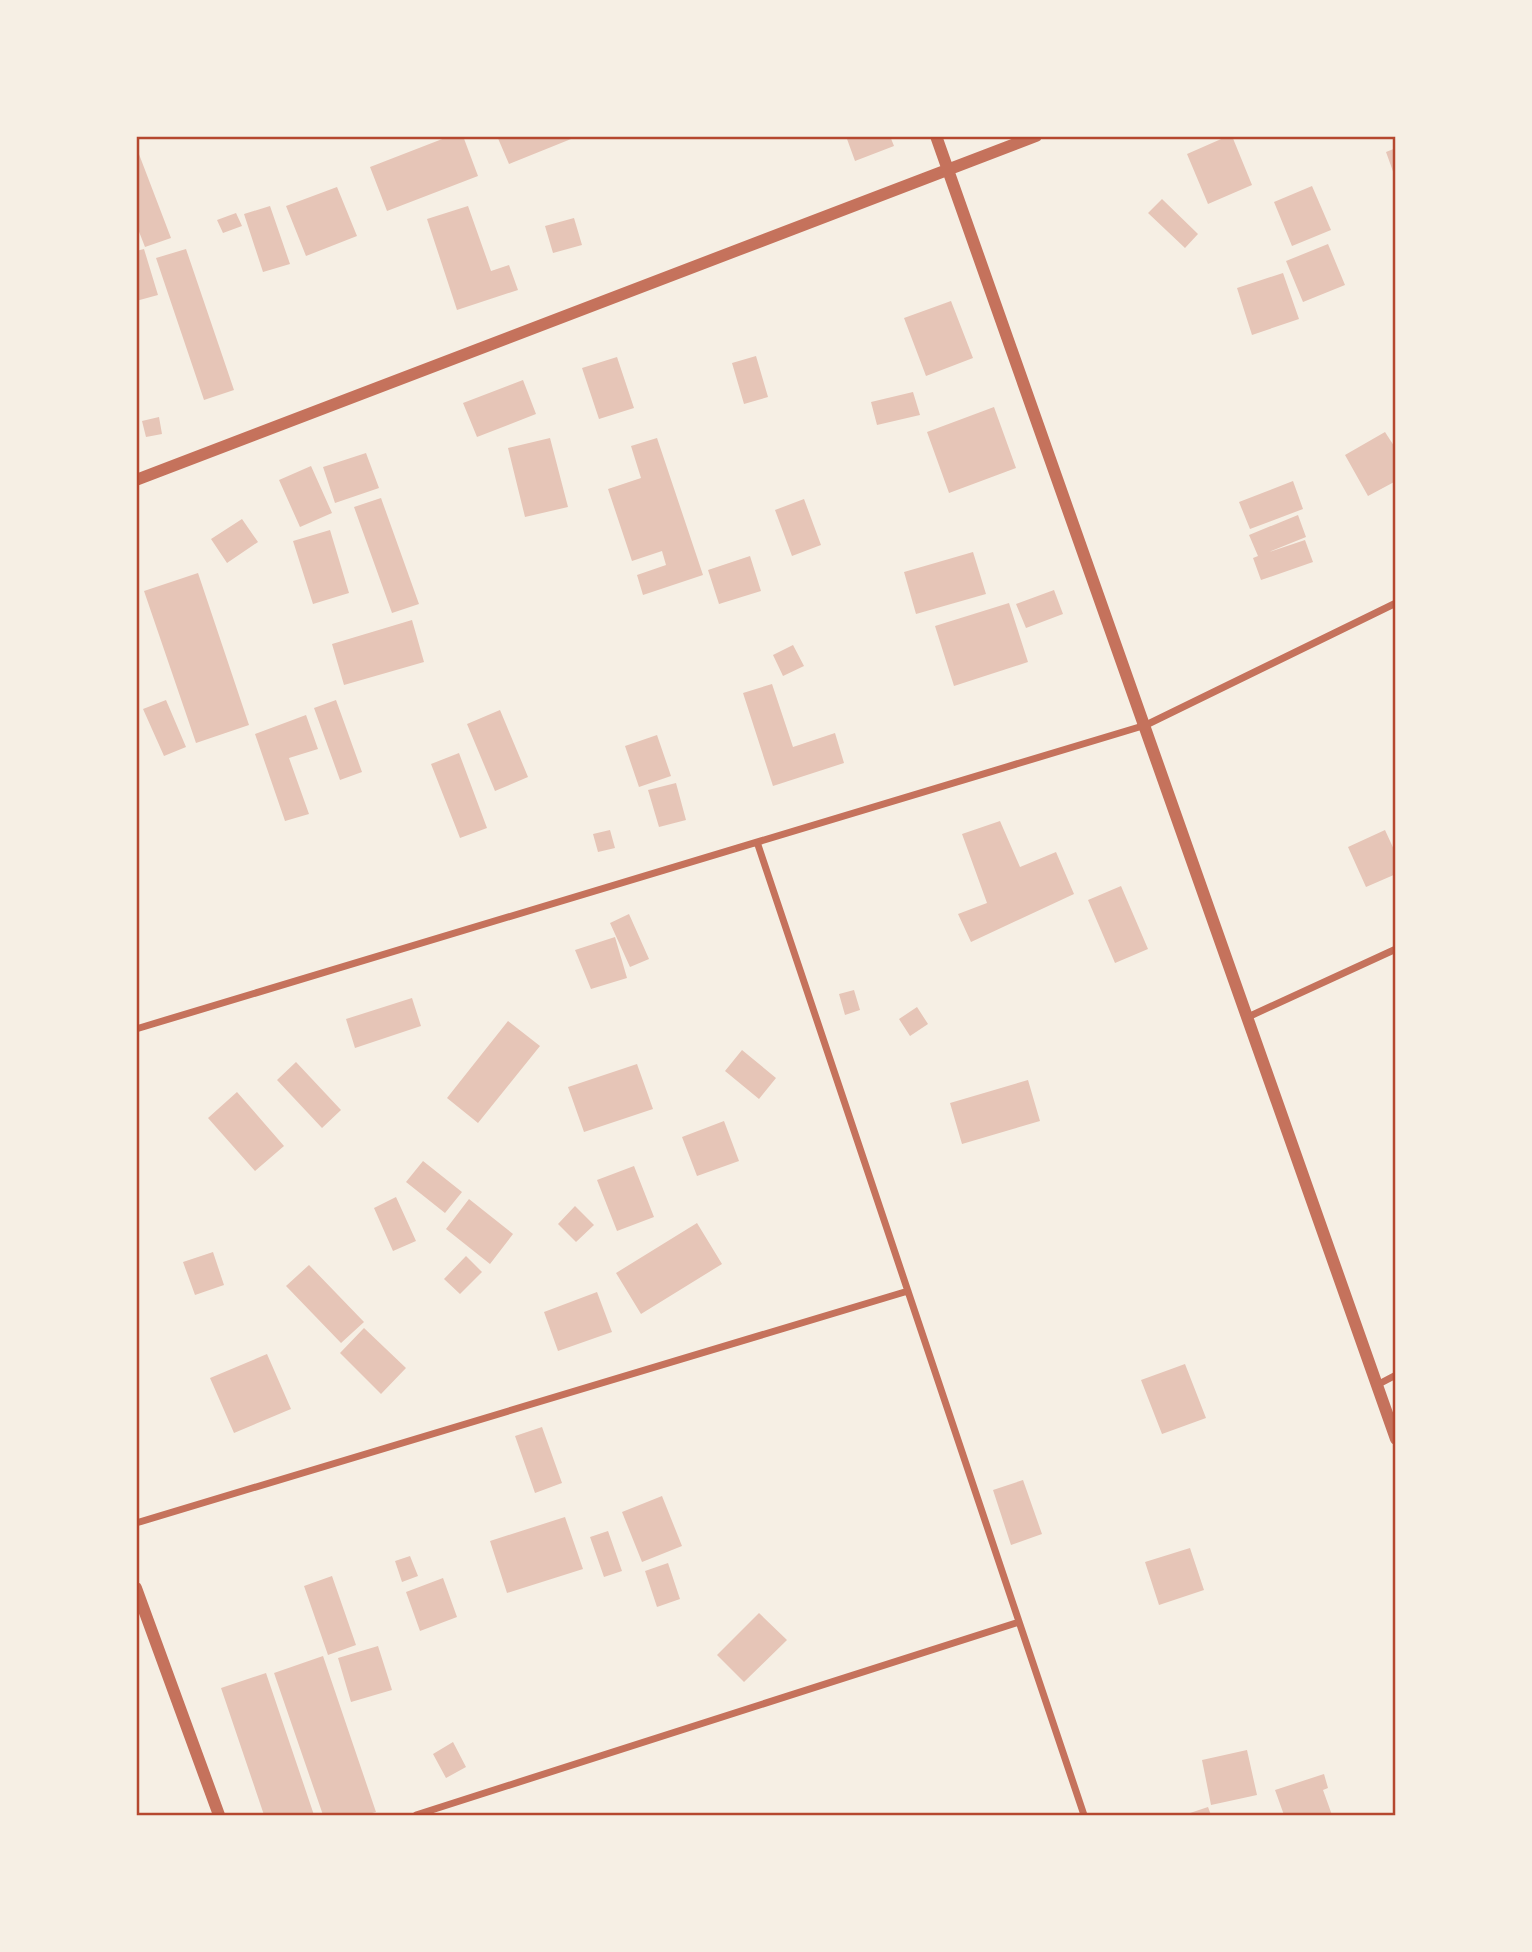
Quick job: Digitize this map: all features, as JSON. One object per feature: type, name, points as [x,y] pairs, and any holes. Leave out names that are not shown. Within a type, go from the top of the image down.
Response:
[{"type":"street","points":[[936,136],[1395,1439]]},
{"type":"street","points":[[136,480],[1036,136]]},
{"type":"street","points":[[136,1029],[1146,726],[1395,603]]},
{"type":"street","points":[[757,842],[1084,1815]]},
{"type":"street","points":[[1248,1017],[1395,949]]},
{"type":"street","points":[[136,1523],[908,1291]]},
{"type":"street","points":[[1377,1385],[1395,1375]]},
{"type":"street","points":[[136,1588],[219,1815]]},
{"type":"street","points":[[416,1815],[1019,1622]]},
{"type":"building","points":[[450,136],[463,136],[478,176],[387,211],[370,167]]},
{"type":"building","points":[[497,136],[576,136],[576,137],[509,164]]},
{"type":"building","points":[[853,136],[890,136],[894,146],[855,161],[847,139]]},
{"type":"building","points":[[1232,136],[1252,185],[1208,204],[1187,154]]},
{"type":"building","points":[[1396,148],[1396,177],[1395,177],[1386,152]]},
{"type":"building","points":[[137,149],[171,238],[145,247],[136,224]]},
{"type":"building","points":[[1312,186],[1331,230],[1292,246],[1274,202]]},
{"type":"building","points":[[337,187],[357,236],[306,256],[286,206]]},
{"type":"building","points":[[1162,199],[1198,234],[1185,248],[1148,213]]},
{"type":"building","points":[[270,206],[290,264],[263,272],[244,214]]},
{"type":"building","points":[[468,206],[491,271],[509,265],[518,290],[457,310],[427,219]]},
{"type":"building","points":[[236,213],[242,226],[223,233],[217,220]]},
{"type":"building","points":[[574,218],[582,245],[553,253],[545,226]]},
{"type":"building","points":[[1328,244],[1345,285],[1303,302],[1286,261]]},
{"type":"building","points":[[144,249],[158,295],[136,301],[136,251]]},
{"type":"building","points":[[186,249],[234,390],[204,400],[156,258]]},
{"type":"building","points":[[1283,273],[1299,319],[1252,335],[1237,288]]},
{"type":"building","points":[[951,301],[973,358],[926,376],[904,318]]},
{"type":"building","points":[[756,356],[768,397],[744,404],[732,363]]},
{"type":"building","points":[[617,357],[634,408],[599,419],[582,368]]},
{"type":"building","points":[[523,380],[536,414],[477,437],[463,403]]},
{"type":"building","points":[[913,392],[920,415],[877,425],[871,402]]},
{"type":"building","points":[[994,407],[1016,468],[949,493],[927,432]]},
{"type":"building","points":[[159,417],[162,434],[146,437],[142,421]]},
{"type":"building","points":[[1385,432],[1396,449],[1396,481],[1368,496],[1345,455]]},
{"type":"building","points":[[550,438],[568,507],[525,517],[508,448]]},
{"type":"building","points":[[657,438],[703,575],[643,595],[637,575],[666,565],[662,551],[632,561],[608,489],[641,478],[631,446]]},
{"type":"building","points":[[366,453],[379,488],[335,503],[323,467]]},
{"type":"building","points":[[311,466],[332,513],[300,527],[279,480]]},
{"type":"building","points":[[1293,481],[1303,509],[1250,529],[1239,502]]},
{"type":"building","points":[[381,498],[419,604],[392,613],[354,507]]},
{"type":"building","points":[[804,499],[821,545],[792,556],[775,510]]},
{"type":"building","points":[[1298,515],[1306,537],[1269,552],[1305,540],[1313,562],[1261,580],[1253,558],[1258,556],[1249,535]]},
{"type":"building","points":[[242,519],[258,542],[227,563],[211,539]]},
{"type":"building","points":[[330,530],[349,593],[313,604],[293,541]]},
{"type":"building","points":[[973,552],[986,594],[916,614],[904,572]]},
{"type":"building","points":[[750,556],[761,591],[719,604],[708,570]]},
{"type":"building","points":[[198,573],[249,725],[196,743],[144,591]]},
{"type":"building","points":[[1054,590],[1063,614],[1026,628],[1016,604]]},
{"type":"building","points":[[1009,603],[1028,662],[954,686],[935,626]]},
{"type":"building","points":[[412,620],[424,662],[344,685],[332,644]]},
{"type":"building","points":[[793,645],[804,666],[783,676],[773,655]]},
{"type":"building","points":[[772,684],[793,747],[835,733],[844,763],[773,786],[743,693]]},
{"type":"building","points":[[166,700],[186,747],[164,756],[143,709]]},
{"type":"building","points":[[336,700],[362,772],[340,780],[314,708]]},
{"type":"building","points":[[500,710],[528,777],[495,791],[467,724]]},
{"type":"building","points":[[306,715],[318,749],[289,758],[309,814],[285,821],[255,734]]},
{"type":"building","points":[[657,735],[671,776],[639,787],[625,746]]},
{"type":"building","points":[[459,753],[487,828],[460,838],[431,764]]},
{"type":"building","points":[[676,783],[686,820],[659,827],[648,790]]},
{"type":"building","points":[[1000,821],[1020,867],[1056,852],[1074,894],[971,942],[958,914],[987,903],[962,834]]},
{"type":"building","points":[[610,830],[615,848],[598,852],[593,834]]},
{"type":"building","points":[[1385,830],[1396,854],[1396,874],[1366,887],[1348,847]]},
{"type":"building","points":[[1121,886],[1148,949],[1115,963],[1088,900]]},
{"type":"building","points":[[629,914],[649,959],[630,967],[610,923]]},
{"type":"building","points":[[615,937],[627,978],[591,989],[575,950]]},
{"type":"building","points":[[854,990],[860,1010],[845,1015],[839,994]]},
{"type":"building","points":[[412,998],[421,1026],[355,1048],[346,1019]]},
{"type":"building","points":[[917,1007],[928,1024],[910,1036],[899,1019]]},
{"type":"building","points":[[508,1021],[540,1046],[478,1123],[447,1098]]},
{"type":"building","points":[[742,1050],[776,1078],[759,1099],[725,1071]]},
{"type":"building","points":[[296,1062],[341,1110],[322,1128],[277,1080]]},
{"type":"building","points":[[637,1064],[653,1109],[584,1132],[568,1087]]},
{"type":"building","points":[[1028,1080],[1040,1121],[962,1144],[950,1103]]},
{"type":"building","points":[[237,1092],[284,1146],[255,1171],[208,1118]]},
{"type":"building","points":[[724,1121],[739,1161],[697,1176],[682,1137]]},
{"type":"building","points":[[423,1161],[462,1192],[445,1213],[406,1182]]},
{"type":"building","points":[[634,1166],[654,1217],[617,1231],[597,1180]]},
{"type":"building","points":[[396,1197],[416,1241],[393,1251],[374,1208]]},
{"type":"building","points":[[469,1199],[513,1234],[490,1264],[446,1229]]},
{"type":"building","points":[[575,1206],[594,1225],[576,1242],[558,1224]]},
{"type":"building","points":[[697,1223],[722,1264],[641,1314],[616,1273]]},
{"type":"building","points":[[213,1252],[224,1285],[195,1295],[183,1262]]},
{"type":"building","points":[[466,1256],[482,1272],[460,1294],[444,1279]]},
{"type":"building","points":[[309,1265],[364,1322],[341,1343],[286,1286]]},
{"type":"building","points":[[597,1292],[612,1332],[558,1351],[544,1312]]},
{"type":"building","points":[[364,1328],[406,1368],[381,1394],[340,1353]]},
{"type":"building","points":[[267,1354],[291,1409],[234,1433],[210,1378]]},
{"type":"building","points":[[1185,1364],[1206,1418],[1162,1434],[1141,1380]]},
{"type":"building","points":[[542,1427],[562,1483],[535,1493],[515,1436]]},
{"type":"building","points":[[1023,1480],[1042,1534],[1011,1545],[993,1490]]},
{"type":"building","points":[[662,1496],[682,1546],[642,1562],[622,1512]]},
{"type":"building","points":[[565,1517],[583,1569],[507,1593],[490,1541]]},
{"type":"building","points":[[608,1531],[622,1571],[604,1577],[590,1537]]},
{"type":"building","points":[[1190,1548],[1204,1590],[1159,1605],[1145,1562]]},
{"type":"building","points":[[410,1556],[418,1576],[402,1582],[395,1561]]},
{"type":"building","points":[[668,1563],[680,1599],[657,1607],[645,1571]]},
{"type":"building","points":[[332,1576],[356,1645],[328,1655],[304,1586]]},
{"type":"building","points":[[443,1578],[457,1617],[420,1631],[406,1592]]},
{"type":"building","points":[[759,1613],[787,1640],[744,1682],[717,1655]]},
{"type":"building","points":[[378,1646],[392,1690],[351,1702],[338,1658]]},
{"type":"building","points":[[323,1656],[376,1812],[364,1815],[323,1815],[274,1673]]},
{"type":"building","points":[[266,1673],[314,1815],[264,1815],[221,1688]]},
{"type":"building","points":[[453,1742],[466,1767],[446,1778],[433,1754]]},
{"type":"building","points":[[1247,1750],[1257,1795],[1211,1805],[1202,1760]]},
{"type":"building","points":[[1324,1774],[1328,1788],[1323,1790],[1332,1815],[1284,1815],[1275,1790]]},
{"type":"building","points":[[1208,1807],[1211,1815],[1184,1815]]}]
